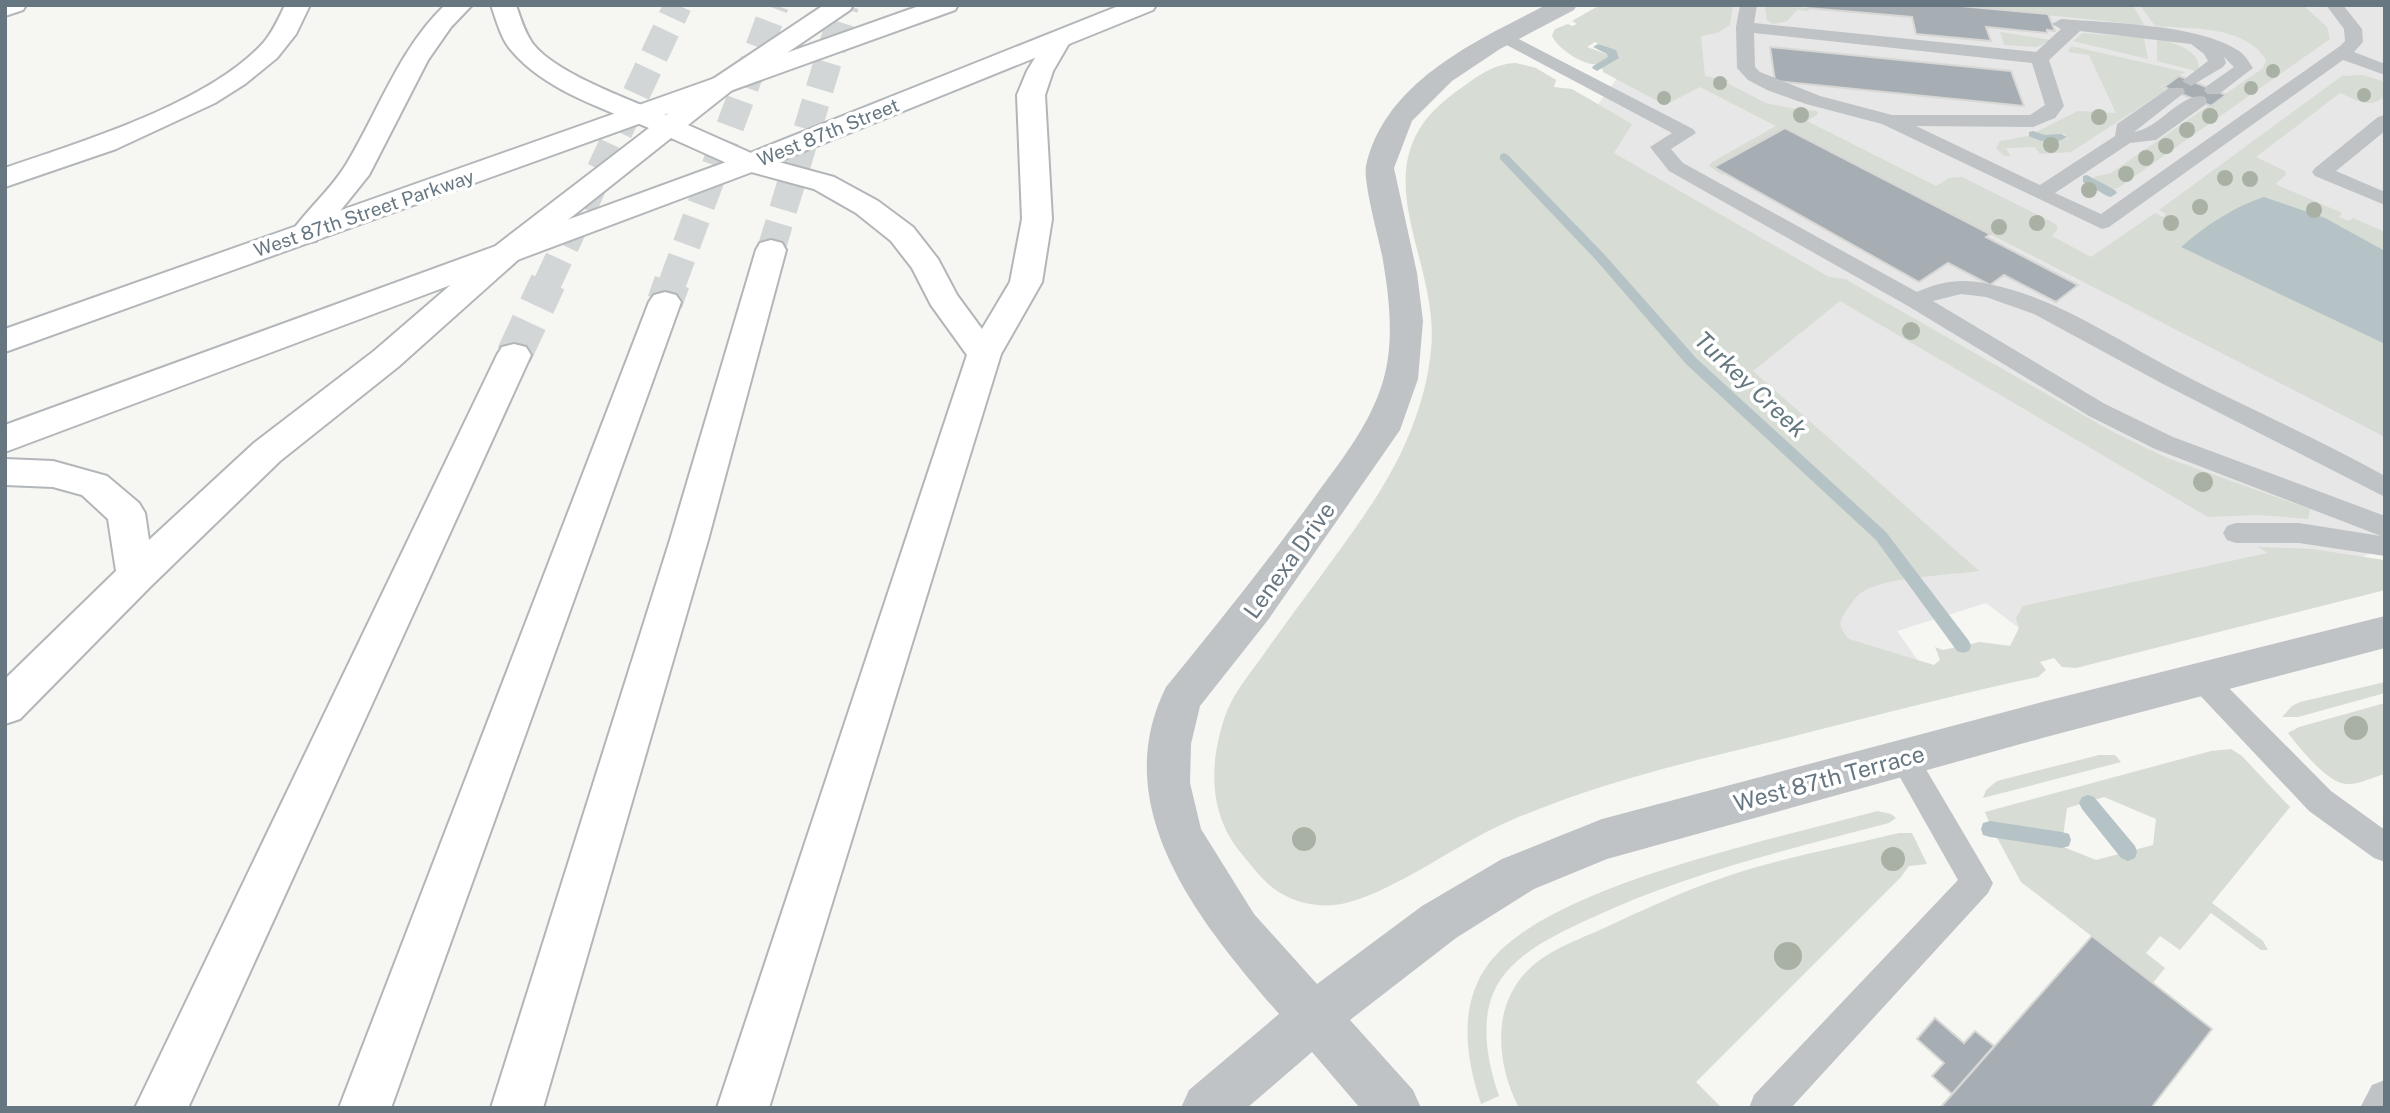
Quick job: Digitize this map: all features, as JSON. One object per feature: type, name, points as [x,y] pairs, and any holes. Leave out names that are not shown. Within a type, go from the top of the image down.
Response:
[{"type":"main road","points":[[5,9],[14,5]]},
{"type":"main road","points":[[5,178],[127,134],[184,108],[263,58],[286,32],[298,5]]},
{"type":"main road","points":[[305,234],[360,166],[405,74],[422,46],[440,22],[460,5]]},
{"type":"main road","points":[[503,5],[520,45],[542,66],[640,116],[750,163],[824,183],[867,207],[902,234],[927,266],[942,298],[984,354]]},
{"type":"main road","points":[[5,706],[136,576],[268,452],[386,359],[509,251],[722,85],[841,5]]},
{"type":"main road","points":[[722,85],[946,5]]},
{"type":"main road","name":"West 87th Street","points":[[509,251],[750,163],[1144,5]]},
{"type":"main road","points":[[743,1108],[984,354],[1026,282],[1037,219],[1031,95],[1040,71],[1058,40]]},
{"type":"main road","name":"West 87th Street Parkway","points":[[5,341],[722,85]]},
{"type":"main road","points":[[517,1108],[689,540],[771,250]]},
{"type":"main road","points":[[5,439],[509,251]]},
{"type":"main road","points":[[365,1108],[664,302]]},
{"type":"main road","points":[[161,1108],[514,355]]},
{"type":"main road","points":[[5,472],[53,474],[94,485],[126,513],[136,576]]},
{"type":"street","name":"Lenexa Drive","points":[[1395,1108],[1237,930],[1180,835],[1168,783],[1169,744],[1181,699],[1254,609],[1382,430],[1401,379],[1407,321],[1401,272],[1380,168],[1399,118],[1443,75],[1564,5]]},
{"type":"street","name":"West 87th Terrace","points":[[1315,1016],[1439,922],[1518,874],[1602,840],[2385,632]]},
{"type":"street","points":[[1206,1108],[1315,1016]]},
{"type":"lane","points":[[1749,5],[1745,27],[1746,68],[1754,76],[1773,86],[1813,100],[1889,120],[2102,223],[2354,42],[2353,29],[2334,5]]},
{"type":"lane","points":[[2040,194],[2124,138],[2149,136],[2244,68],[2244,63],[2220,49],[2168,33],[2052,23]]},
{"type":"lane","points":[[1745,27],[2039,58],[2054,51],[2068,30],[2077,25]]},
{"type":"lane","points":[[1505,37],[1686,133],[1660,147],[1676,167],[1916,301],[2097,410],[2164,443],[2385,527]]},
{"type":"lane","points":[[2124,138],[2124,128],[2217,63],[2217,57],[2195,40]]},
{"type":"lane","points":[[2341,53],[2385,70]]},
{"type":"lane","points":[[1889,120],[2033,121],[2048,114],[2055,106],[2039,58]]},
{"type":"lane","points":[[2385,121],[2322,172],[2385,199]]},
{"type":"lane","points":[[1916,301],[1938,291],[1961,287],[2040,308],[2235,411],[2316,448],[2385,488]]},
{"type":"lane","points":[[2236,533],[2299,533],[2385,545]]},
{"type":"lane","points":[[2204,681],[2320,801],[2385,849]]},
{"type":"lane","points":[[1767,1108],[1977,883],[1904,758]]},
{"type":"lane","points":[[2378,1108],[2385,1098]]},
{"type":"shaded area","points":[[1600,5],[1733,5],[1730,25],[1717,33],[1701,36],[1705,76],[1730,81],[1725,82],[1766,103],[1817,111],[1818,114],[1807,121],[1936,186],[1949,178],[1962,177],[2057,225],[2052,236],[2091,257],[2155,213],[2163,217],[2166,214],[2159,210],[2342,76],[2363,75],[2385,82],[2385,96],[2373,102],[2363,102],[2340,93],[2256,157],[2285,171],[2286,175],[2275,184],[2342,213],[2339,217],[2348,221],[2353,218],[2385,232],[2385,251],[2352,235],[2341,226],[2181,246],[2385,344],[2385,437],[1990,234],[1715,167],[1725,173],[1723,175],[1709,166],[1712,162],[1776,126],[1700,87],[1665,105],[1603,72],[1602,68],[1618,57],[1615,53],[1595,42],[1587,47],[1612,56],[1603,62],[1592,64],[1571,55],[1554,40],[1552,35],[1555,29],[1577,24],[1572,21]]},
{"type":"shaded area","points":[[1670,5],[2385,5],[2385,548],[2311,577],[2037,642],[1986,603],[1897,631],[1926,672],[1353,806],[1576,135]]},
{"type":"shaded area","points":[[1768,5],[1808,8],[1809,11],[1797,10],[1787,21],[1773,24],[1767,20],[1765,8]]},
{"type":"shaded area","points":[[1950,5],[2133,5],[2144,25]]},
{"type":"shaded area","points":[[2140,5],[2303,5],[2327,27],[2330,39],[2118,188],[2111,188],[2100,185],[2094,177],[2111,173],[2263,68],[2266,60],[2245,40],[2231,35],[2200,29],[2155,26]]},
{"type":"shaded area","points":[[2000,32],[2051,40],[2037,47],[2004,45]]},
{"type":"shaded area","points":[[2083,33],[2144,38],[2148,59],[2073,41]]},
{"type":"shaded area","points":[[2157,39],[2177,44],[2190,51],[2198,61],[2199,68],[2196,71],[2157,61]]},
{"type":"shaded area","points":[[2071,46],[2185,72],[2161,87],[2166,90],[2071,152],[2040,154],[2035,147],[2006,148],[2011,157],[2003,155],[1996,148],[2000,141],[2029,136],[2042,140],[2068,139],[2065,134],[2044,138],[2036,132],[2078,111],[2116,113],[2089,55],[2068,52]]},
{"type":"shaded area","points":[[1516,63],[1536,68],[1556,80],[1554,87],[1572,89],[1632,124],[1614,153],[1829,277],[1845,279],[2111,431],[2167,458],[2310,509],[2308,519],[2260,515],[2208,517],[1840,301],[1753,371],[1979,571],[1903,580],[1864,591],[1841,619],[1842,629],[1849,639],[1934,665],[1940,660],[1935,647],[1943,650],[1980,642],[2010,646],[2019,628],[2016,618],[2023,606],[2268,553],[2258,547],[2312,549],[2384,560],[2385,590],[2076,668],[2062,667],[2054,658],[2040,662],[2046,670],[2038,677],[1644,774],[1574,796],[1505,823],[1406,878],[1346,903],[1307,903],[1279,892],[1261,877],[1241,853],[1222,820],[1214,785],[1221,729],[1240,687],[1375,499],[1404,446],[1419,409],[1431,350],[1431,315],[1409,214],[1406,182],[1410,151],[1424,122],[1453,94],[1498,66]]},
{"type":"shaded area","points":[[2264,197],[2325,218],[2385,251],[2385,344],[2181,247],[2220,218]]},
{"type":"shaded area","points":[[2385,682],[2385,693],[2298,717],[2282,717],[2300,702]]},
{"type":"shaded area","points":[[2385,703],[2385,774],[2360,782],[2346,784],[2330,778],[2288,733],[2299,727]]},
{"type":"shaded area","points":[[2231,749],[2242,756],[2290,807],[2212,903],[2263,941],[2268,950],[2261,950],[2211,913],[2180,950],[2160,936],[2146,953],[2165,968],[2153,983],[2021,882],[1995,834],[2061,846],[2096,860],[2153,845],[2156,819],[2104,797],[2067,808],[2063,836],[1990,824],[1985,812],[2211,751]]},
{"type":"shaded area","points":[[2099,755],[2115,755],[2121,762],[1983,798],[1986,790],[1997,781]]},
{"type":"shaded area","points":[[1877,811],[1896,818],[1889,823],[1737,864],[1663,888],[1577,925],[1528,952],[1507,971],[1492,995],[1488,1009],[1488,1054],[1499,1096],[1481,1104],[1469,1051],[1468,1016],[1478,982],[1487,966],[1516,937],[1558,912],[1610,889],[1667,869]]},
{"type":"shaded area","points":[[1899,833],[1912,833],[1927,864],[1909,866],[1696,1082],[1722,1108],[1519,1108],[1503,1061],[1501,1044],[1504,1012],[1518,982],[1545,956],[1709,882],[1768,864]]},
{"type":"building","points":[[1807,5],[1950,5],[2048,14],[2055,31],[2047,30],[2047,33],[1986,27],[1991,41],[1916,34],[1912,17],[1808,8]]},
{"type":"building","points":[[1770,47],[2011,71],[2024,106],[1775,81]]},
{"type":"building","points":[[2179,76],[2226,95],[2211,106],[2164,87]]},
{"type":"building","points":[[1785,128],[1990,234],[1986,237],[2078,285],[2056,302],[2004,275],[1990,285],[1948,263],[1919,282],[1714,167]]},
{"type":"building","points":[[2092,936],[2212,1029],[2151,1108],[1940,1108]]},
{"type":"building","points":[[1935,1018],[1964,1043],[1975,1031],[1994,1046],[1952,1094],[1932,1076],[1944,1063],[1917,1039]]},
{"type":"waterway","points":[[1597,68],[1614,58],[1612,52],[1598,47]]},
{"type":"waterway","points":[[2033,134],[2043,139],[2061,137]]},
{"type":"waterway","name":"Turkey Creek","points":[[1504,157],[1600,257],[1691,361],[1881,536],[1963,646]]},
{"type":"waterway","points":[[2087,179],[2111,193]]},
{"type":"waterway","name":"Turkey Creek","points":[[2088,803],[2128,852]]},
{"type":"waterway","points":[[1990,829],[2062,840]]},
{"type":"tunnel","points":[[547,284],[678,5]]},
{"type":"tunnel","points":[[672,284],[775,5]]},
{"type":"tunnel","points":[[771,250],[845,5]]},
{"type":"tunnel","points":[[514,355],[548,282]]},
{"type":"tunnel","points":[[665,302],[672,282]]}]
